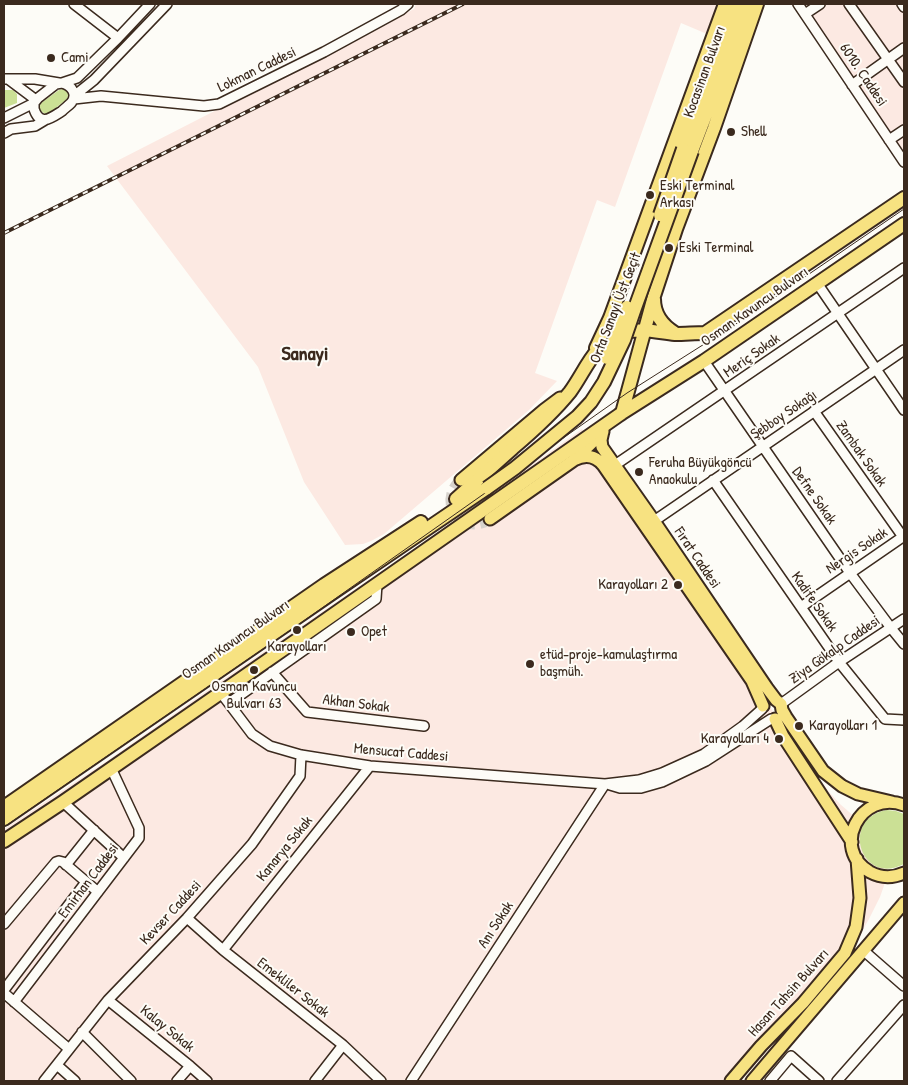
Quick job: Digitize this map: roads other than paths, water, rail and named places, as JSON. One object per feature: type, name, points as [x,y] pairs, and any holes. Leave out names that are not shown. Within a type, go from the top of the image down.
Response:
[{"type":"highway","points":[[456,499],[540,425],[570,392],[593,354],[610,318],[725,4]]},
{"type":"highway","name":"Kocasinan Bulvarı","points":[[709,93],[736,4]]},
{"type":"highway","name":"Kocasinan Bulvarı","points":[[688,150],[709,93],[747,4]]},
{"type":"highway","points":[[603,431],[622,413],[644,329],[676,229],[714,128],[757,4]]},
{"type":"highway","points":[[709,93],[742,46]]},
{"type":"highway","points":[[707,53],[709,93]]},
{"type":"highway","name":"Orta Sanayi Üst Geçit","points":[[484,485],[515,468],[577,417],[591,402],[604,382],[624,340],[688,150]]},
{"type":"highway","name":"Osman Kavuncu Bulvarı","points":[[677,334],[705,332],[904,198]]},
{"type":"highway","name":"Osman Kavuncu Bulvarı","points":[[622,413],[704,361],[904,224]]},
{"type":"highway","points":[[654,296],[654,307],[658,317],[664,325],[677,334]]},
{"type":"highway","points":[[616,301],[616,310],[625,323],[639,324],[649,312]]},
{"type":"highway","points":[[593,354],[604,343],[628,331],[644,329],[677,334]]},
{"type":"highway","points":[[614,337],[623,338],[630,342],[634,349],[636,362]]},
{"type":"highway","points":[[4,841],[111,768],[225,698],[377,584],[622,413]]},
{"type":"highway","points":[[456,499],[484,485]]},
{"type":"highway","name":"Osman Kavuncu Bulvarı","points":[[4,820],[484,485]]},
{"type":"highway","name":"Osman Kavuncu Bulvarı","points":[[4,807],[324,586],[456,499]]},
{"type":"main road","points":[[460,480],[544,410],[570,392]]},
{"type":"main road","points":[[490,519],[574,460],[603,431]]},
{"type":"main road","name":"Fırat Caddesi","points":[[603,431],[601,437],[602,447],[654,521],[777,710],[823,771],[842,786],[858,794],[904,806]]},
{"type":"main road","name":"Fırat Caddesi","points":[[574,460],[588,456],[598,460],[603,465],[752,681],[763,707]]},
{"type":"main road","points":[[773,699],[777,710],[766,717],[762,712],[767,701],[773,699]]},
{"type":"main road","name":"Fırat Caddesi","points":[[777,710],[782,736],[852,842]]},
{"type":"main road","points":[[852,842],[854,825],[865,811],[880,803],[892,802]]},
{"type":"main road","name":"Hasan Tahsin Bulvarı","points":[[731,1081],[761,1046],[803,1004],[845,954],[856,927],[860,898],[857,859],[852,848],[852,842]]},
{"type":"main road","points":[[857,859],[864,868],[880,876],[904,873]]},
{"type":"main road","name":"Hasan Tahsin Bulvarı","points":[[752,1081],[904,904]]},
{"type":"main road","points":[[740,1081],[757,1061],[761,1046]]},
{"type":"street","points":[[74,4],[118,38]]},
{"type":"street","points":[[4,118],[35,101],[61,83],[77,78],[150,4]]},
{"type":"street","points":[[4,132],[11,129],[35,126],[51,118],[70,104],[74,97],[94,80],[167,4]]},
{"type":"street","name":"Lokman Caddesi","points":[[74,97],[101,96],[204,106],[218,104],[324,52],[401,10],[408,4]]},
{"type":"street","name":"6010. Caddesi","points":[[799,4],[904,162]]},
{"type":"street","points":[[805,14],[820,4]]},
{"type":"street","points":[[849,4],[904,82]]},
{"type":"street","points":[[852,85],[904,48]]},
{"type":"street","points":[[6,79],[35,79],[61,83],[71,87],[74,97]]},
{"type":"street","points":[[6,79],[35,101]]},
{"type":"street","points":[[35,101],[34,109],[36,115],[45,120]]},
{"type":"street","points":[[889,140],[904,130]]},
{"type":"street","name":"Meriç Sokak","points":[[615,465],[904,268]]},
{"type":"street","points":[[817,283],[904,410]]},
{"type":"street","name":"Şebboy Sokağı","points":[[654,521],[904,350]]},
{"type":"street","name":"Defne Sokak","points":[[704,361],[850,573],[904,644]]},
{"type":"street","name":"Zambak Sokak","points":[[814,411],[904,536]]},
{"type":"street","name":"Kadife Sokak","points":[[713,480],[839,662],[884,719],[904,720]]},
{"type":"street","name":"Nergis Sokak","points":[[801,607],[904,536]]},
{"type":"street","points":[[225,698],[272,672],[376,599],[377,584]]},
{"type":"street","name":"Ziya Gökalp Caddesi","points":[[777,710],[839,662],[904,619]]},
{"type":"street","name":"Akhan Sokak","points":[[272,672],[307,712],[424,726]]},
{"type":"street","name":"Mensucat Caddesi","points":[[225,698],[252,734],[270,746],[301,755],[370,766],[605,784],[620,788],[642,788],[662,782],[706,761],[777,710]]},
{"type":"street","name":"Mensucat Caddesi","points":[[605,784],[639,780],[662,773],[704,754],[743,726],[763,707]]},
{"type":"street","name":"Kevser Caddesi","points":[[44,1081],[108,1000],[187,918],[252,844],[300,776],[301,755]]},
{"type":"street","name":"Kanarya Sokak","points":[[223,950],[370,766]]},
{"type":"street","name":"Emirhan Caddesi","points":[[14,1002],[139,838],[139,831],[111,768]]},
{"type":"street","name":"Anı Sokak","points":[[411,1081],[605,784]]},
{"type":"street","points":[[63,802],[124,858]]},
{"type":"street","points":[[66,865],[94,830]]},
{"type":"street","points":[[4,924],[54,863],[59,861],[98,892]]},
{"type":"street","points":[[69,1049],[14,1002],[4,991],[86,882]]},
{"type":"street","name":"Emekliler Sokak","points":[[187,918],[223,950],[343,1045],[381,1081]]},
{"type":"street","points":[[864,951],[904,986]]},
{"type":"street","name":"Kalay Sokak","points":[[108,1000],[207,1081]]},
{"type":"street","points":[[837,1081],[904,1006]]},
{"type":"street","points":[[82,1032],[131,1081]]},
{"type":"street","points":[[315,1081],[343,1045]]},
{"type":"street","points":[[770,1081],[792,1056],[819,1081]]},
{"type":"street","points":[[57,1065],[75,1081]]},
{"type":"street","points":[[177,1081],[190,1066]]},
{"type":"tunnel","points":[[461,480],[454,489],[451,498],[452,507],[456,514],[470,524],[490,519]]},
{"type":"tram line","points":[[4,827],[295,627],[627,393],[739,322],[904,209]]},
{"type":"railway","points":[[4,233],[463,4]]},
{"type":"place","name":"Cami","points":[[51,58]]},
{"type":"place","name":"Shell","points":[[731,132]]},
{"type":"place","name":"Eski Terminal Arkası","points":[[650,195]]},
{"type":"place","name":"Eski Terminal","points":[[669,248]]},
{"type":"place","name":"Feruha Büyükgöncü Anaokulu","points":[[639,472]]},
{"type":"place","name":"Karayolları 2","points":[[678,585]]},
{"type":"place","name":"Karayolları","points":[[297,630]]},
{"type":"place","name":"Opet","points":[[351,632]]},
{"type":"place","name":"etüd-proje-kamulaştırma başmüh.","points":[[530,664]]},
{"type":"place","name":"Osman Kavuncu Bulvarı 63","points":[[254,670]]},
{"type":"place","name":"Karayolları 1","points":[[799,726]]},
{"type":"place","name":"Karayolları 4","points":[[779,739]]},
{"type":"district","name":"Sanayi","points":[[305,355]]}]
